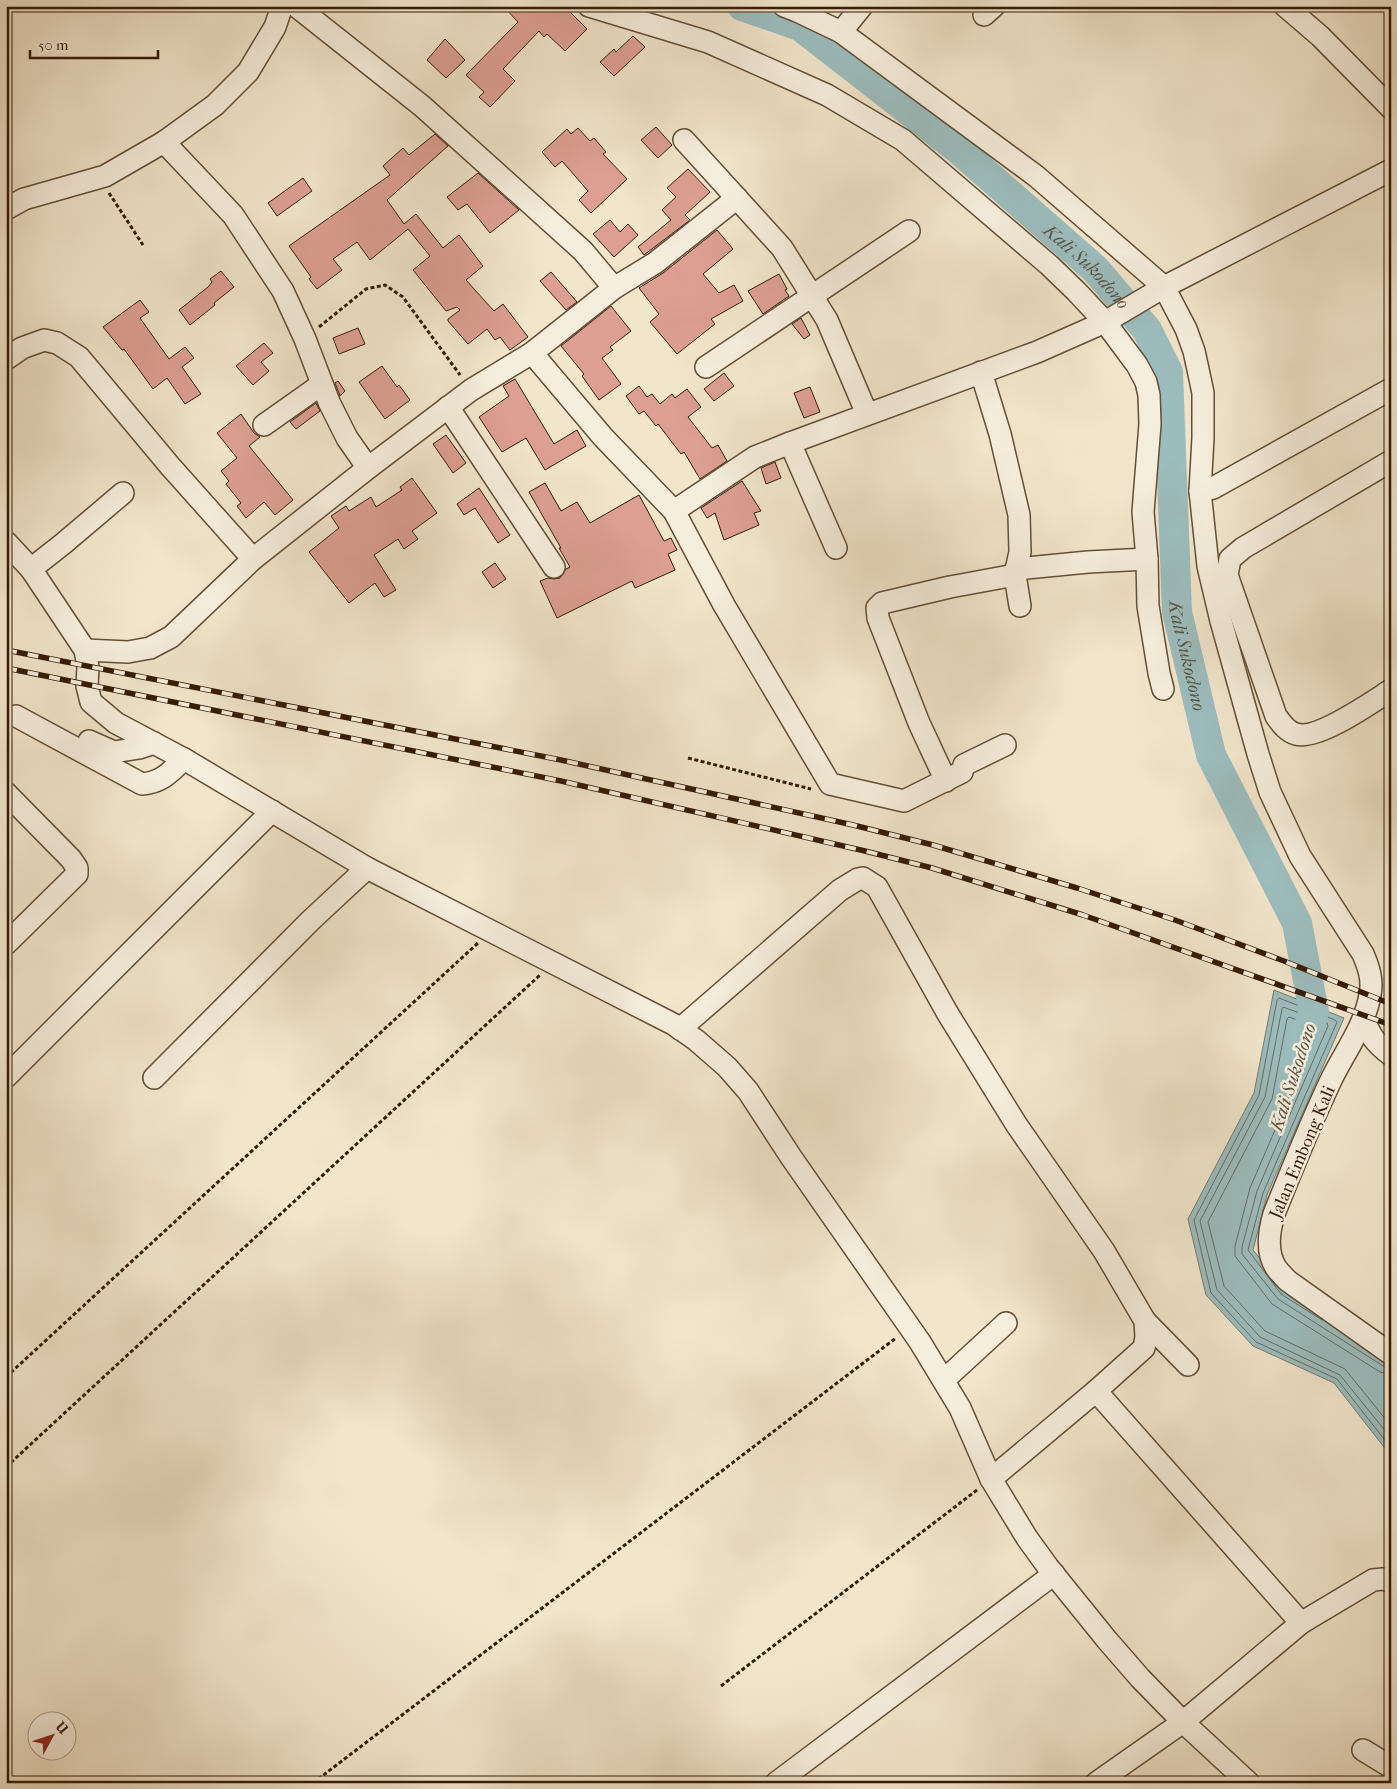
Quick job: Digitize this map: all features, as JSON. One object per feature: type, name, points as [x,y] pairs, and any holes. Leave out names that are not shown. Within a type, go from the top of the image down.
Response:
[{"type":"street","points":[[6,209],[24,199],[105,176],[164,142],[215,106],[248,72],[275,27],[282,6]]},
{"type":"street","points":[[296,6],[422,106],[583,251],[614,288]]},
{"type":"street","points":[[588,6],[708,42],[827,95],[903,140],[1049,265],[1108,320],[1137,365],[1148,389],[1150,424],[1142,512],[1147,559],[1148,606],[1163,688]]},
{"type":"street","points":[[784,6],[797,10],[841,32],[1036,176],[1156,291]]},
{"type":"street","points":[[841,32],[862,6]]},
{"type":"street","points":[[1285,6],[1320,36],[1391,108]]},
{"type":"street","points":[[684,140],[782,248],[827,320],[867,414]]},
{"type":"street","points":[[164,142],[233,215],[283,291],[329,402],[347,438],[368,468]]},
{"type":"street","points":[[674,511],[755,458],[867,414],[1037,352],[1108,320],[1156,291],[1391,170]]},
{"type":"street","points":[[85,650],[128,652],[150,648],[171,637],[253,559],[368,468],[471,390],[532,353],[614,288],[655,262],[737,198]]},
{"type":"street","points":[[706,367],[909,231]]},
{"type":"street","name":"Jalan Embong Kali","points":[[1156,291],[1186,329],[1194,351],[1202,393],[1204,438],[1200,491],[1203,536],[1213,592],[1258,754],[1270,792],[1300,856],[1363,954],[1372,983],[1364,1018],[1332,1078],[1283,1192],[1270,1229],[1272,1257],[1276,1268],[1288,1281],[1309,1298],[1391,1354]]},
{"type":"street","points":[[6,358],[22,348],[44,340],[57,343],[79,357],[170,466],[253,559]]},
{"type":"street","points":[[532,353],[603,437],[674,511],[724,605],[830,784],[904,801],[946,781],[962,772],[964,765],[1005,745]]},
{"type":"street","points":[[981,372],[1000,434],[1017,508],[1020,552],[1016,572],[1020,606]]},
{"type":"street","points":[[264,425],[322,384]]},
{"type":"street","points":[[1200,491],[1213,488],[1391,388]]},
{"type":"street","points":[[448,407],[554,567]]},
{"type":"street","points":[[790,443],[836,548]]},
{"type":"street","points":[[1391,461],[1242,548],[1230,559],[1227,574],[1276,716],[1286,728],[1296,735],[1308,734],[1337,724],[1391,690]]},
{"type":"street","points":[[30,569],[123,493]]},
{"type":"street","points":[[6,542],[30,569],[85,650],[88,667],[87,686],[92,702],[116,722],[184,759],[367,868],[680,1029],[696,1040],[727,1067],[748,1091],[802,1173],[910,1327],[944,1380],[960,1408],[991,1479],[1027,1538],[1107,1640],[1140,1678],[1183,1722],[1249,1783]]},
{"type":"street","points":[[946,781],[919,723],[878,618],[877,608],[882,603],[1016,572],[1088,562],[1147,559]]},
{"type":"street","points":[[11,715],[142,784],[164,778],[184,759]]},
{"type":"street","points":[[11,715],[43,719],[114,752],[142,784]]},
{"type":"street","points":[[114,752],[139,748],[154,743]]},
{"type":"street","points":[[6,793],[72,859],[78,868],[77,874],[8,939]]},
{"type":"street","points":[[6,1077],[272,812]]},
{"type":"street","points":[[154,1078],[310,921],[367,868]]},
{"type":"street","points":[[680,1029],[840,890],[858,878],[863,878],[876,887],[948,1014],[1010,1115],[1104,1251],[1145,1322],[1188,1365]]},
{"type":"street","points":[[1364,1018],[1370,1035],[1391,1055]]},
{"type":"street","points":[[991,1479],[1144,1348],[1146,1337],[1145,1322]]},
{"type":"street","points":[[944,1380],[1006,1323]]},
{"type":"street","points":[[1096,1391],[1302,1623]]},
{"type":"street","points":[[776,1783],[1054,1574]]},
{"type":"street","points":[[1096,1783],[1183,1722],[1302,1623],[1373,1580],[1383,1579],[1391,1582]]},
{"type":"street","points":[[1363,1750],[1391,1767]]},
{"type":"path","points":[[105,176],[109,196],[143,245]]},
{"type":"path","points":[[304,339],[366,289],[384,285],[403,297],[471,390]]},
{"type":"path","points":[[688,758],[823,792],[830,784]]},
{"type":"path","points":[[6,1377],[491,931]]},
{"type":"path","points":[[6,1467],[553,963]]},
{"type":"path","points":[[312,1783],[910,1327]]},
{"type":"path","points":[[721,1686],[991,1479]]},
{"type":"water","points":[[1274,990],[1344,1018],[1267,1195],[1253,1250],[1285,1290],[1391,1357],[1391,1456],[1334,1383],[1253,1346],[1206,1295],[1188,1219],[1254,1093]]},
{"type":"building","points":[[503,6],[564,6],[587,29],[565,51],[547,34],[544,37],[539,31],[503,69],[515,81],[490,107],[479,97],[484,92],[466,75],[518,22]]},
{"type":"building","points":[[633,36],[645,47],[614,76],[600,62],[614,49],[616,52]]},
{"type":"building","points":[[445,39],[465,60],[446,78],[427,60]]},
{"type":"building","points":[[656,127],[672,145],[658,158],[641,140]]},
{"type":"building","points":[[578,128],[590,141],[594,138],[606,152],[603,154],[627,179],[591,213],[579,200],[588,191],[562,161],[555,167],[542,152],[567,129],[571,134]]},
{"type":"building","points":[[435,134],[448,146],[387,200],[404,224],[416,214],[443,248],[459,235],[483,266],[466,280],[494,311],[503,304],[528,337],[510,350],[500,337],[495,340],[487,329],[468,344],[448,321],[460,310],[457,307],[446,311],[413,270],[430,256],[408,229],[370,260],[357,242],[333,259],[342,270],[317,289],[309,279],[311,277],[289,246],[390,175],[383,166],[403,148],[409,155]]},
{"type":"building","points":[[688,169],[710,192],[685,215],[690,220],[644,255],[638,247],[671,220],[662,210],[676,197],[667,188]]},
{"type":"building","points":[[478,173],[519,210],[490,233],[467,204],[458,210],[447,197]]},
{"type":"building","points":[[303,178],[312,191],[277,216],[268,203]]},
{"type":"building","points":[[610,220],[620,232],[628,224],[638,235],[614,257],[593,234]]},
{"type":"building","points":[[717,230],[733,249],[703,274],[719,293],[734,285],[743,301],[711,319],[715,324],[677,354],[650,322],[659,314],[639,288],[663,273]]},
{"type":"building","points":[[221,271],[234,287],[190,325],[179,310],[208,287],[212,282],[210,279]]},
{"type":"building","points":[[551,272],[577,302],[566,310],[540,281]]},
{"type":"building","points":[[779,274],[789,296],[763,314],[748,291]]},
{"type":"building","points":[[140,300],[149,312],[140,318],[169,359],[185,347],[194,358],[182,367],[201,394],[185,404],[167,378],[153,389],[124,349],[122,350],[103,327]]},
{"type":"building","points":[[611,306],[631,331],[610,347],[613,350],[602,358],[621,384],[599,400],[582,376],[584,374],[561,346]]},
{"type":"building","points":[[801,318],[810,335],[804,339],[792,324]]},
{"type":"building","points":[[358,328],[365,344],[339,354],[333,338]]},
{"type":"building","points":[[264,343],[273,353],[261,362],[269,371],[253,385],[236,366]]},
{"type":"building","points":[[382,366],[397,387],[399,385],[410,400],[385,419],[359,382]]},
{"type":"building","points":[[724,373],[734,386],[714,401],[704,389]]},
{"type":"building","points":[[515,379],[554,444],[577,430],[586,446],[545,470],[526,438],[502,452],[479,417],[509,396],[503,386]]},
{"type":"building","points":[[338,381],[345,391],[340,396],[335,383]]},
{"type":"building","points":[[639,386],[647,397],[652,394],[660,404],[672,394],[675,398],[687,389],[701,407],[688,417],[712,448],[718,445],[727,461],[700,479],[684,452],[681,454],[658,424],[656,426],[644,411],[639,414],[626,396]]},
{"type":"building","points":[[810,387],[820,412],[804,418],[794,393]]},
{"type":"building","points":[[316,403],[320,411],[296,429],[290,422]]},
{"type":"building","points":[[241,414],[254,433],[260,437],[249,446],[293,500],[275,515],[264,502],[246,518],[237,506],[241,503],[226,484],[229,481],[221,471],[237,458],[217,433]]},
{"type":"building","points":[[446,435],[466,463],[453,473],[433,444]]},
{"type":"building","points":[[775,462],[781,478],[766,484],[761,468]]},
{"type":"building","points":[[412,478],[437,513],[412,531],[418,539],[404,549],[398,539],[374,555],[396,590],[384,597],[375,583],[349,603],[309,552],[339,528],[331,516],[346,506],[349,511],[371,497],[376,507],[402,490],[400,487]]},
{"type":"building","points":[[742,481],[761,511],[754,513],[759,525],[724,540],[715,513],[707,518],[701,508]]},
{"type":"building","points":[[545,483],[561,511],[577,502],[590,523],[639,495],[664,541],[671,538],[677,550],[668,554],[675,570],[635,588],[632,581],[557,618],[540,581],[548,578],[560,578],[566,569],[570,567],[529,492]]},
{"type":"building","points":[[479,488],[510,535],[498,543],[475,508],[464,515],[457,504]]},
{"type":"building","points":[[495,563],[506,579],[493,588],[482,572]]},
{"type":"waterway","name":"Kali Sukodono","points":[[742,6],[800,26],[958,149],[1095,269],[1147,330],[1168,372],[1177,612],[1211,755],[1297,923],[1314,1012],[1303,1043]]},
{"type":"railway","points":[[6,650],[561,760],[853,825],[933,845],[1077,888],[1175,920],[1391,1004]]},
{"type":"railway","points":[[6,668],[561,781],[932,868],[1083,915],[1391,1025]]}]
